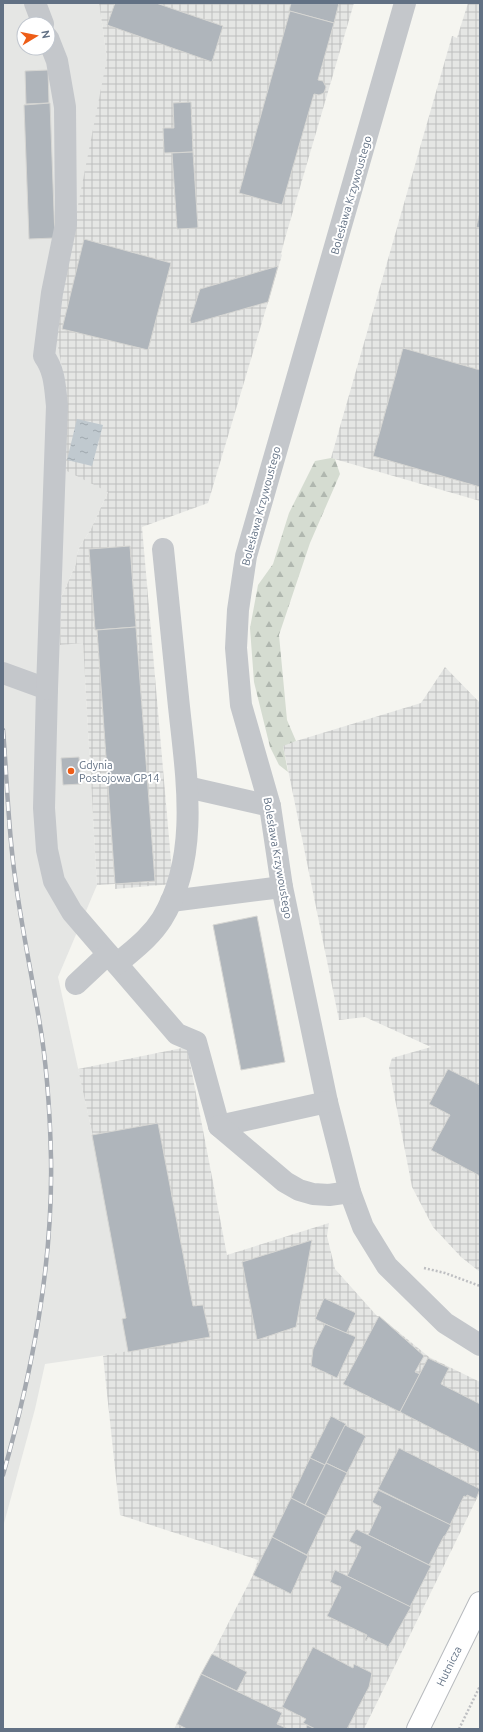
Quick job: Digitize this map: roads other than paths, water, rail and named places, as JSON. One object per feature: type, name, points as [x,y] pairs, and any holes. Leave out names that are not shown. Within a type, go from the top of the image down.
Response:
[{"type":"main road","name":"Hutnicza","points":[[418,1729],[480,1603]]},
{"type":"street","points":[[35,3],[40,16]]},
{"type":"street","name":"Bolesława Krzywoustego","points":[[405,3],[246,556],[238,610],[236,648],[241,705],[270,806],[282,887],[327,1102],[350,1192],[363,1227],[387,1266],[445,1323],[480,1345]]},
{"type":"street","points":[[55,56],[65,107],[66,224],[52,293],[44,356],[51,365],[55,381],[57,406],[44,808],[47,850],[54,881],[72,912],[178,1034],[196,1042],[219,1126],[285,1182],[299,1190],[329,1196],[350,1192]]},
{"type":"street","points":[[76,984],[151,934],[162,919],[171,901],[180,874],[186,843],[187,787],[163,549]]},
{"type":"street","points":[[3,673],[47,689]]},
{"type":"street","points":[[187,787],[270,806]]},
{"type":"street","points":[[171,901],[282,887]]},
{"type":"street","points":[[219,1126],[327,1102]]},
{"type":"water","points":[[77,419],[103,425],[92,466],[67,460]]},
{"type":"railway","points":[[3,730],[13,859],[20,912],[39,1019],[46,1071],[51,1158],[51,1198],[48,1239],[39,1318],[23,1397],[3,1475]]},
{"type":"place","name":"Gdynia Postojowa GP14","points":[[71,771]]}]
